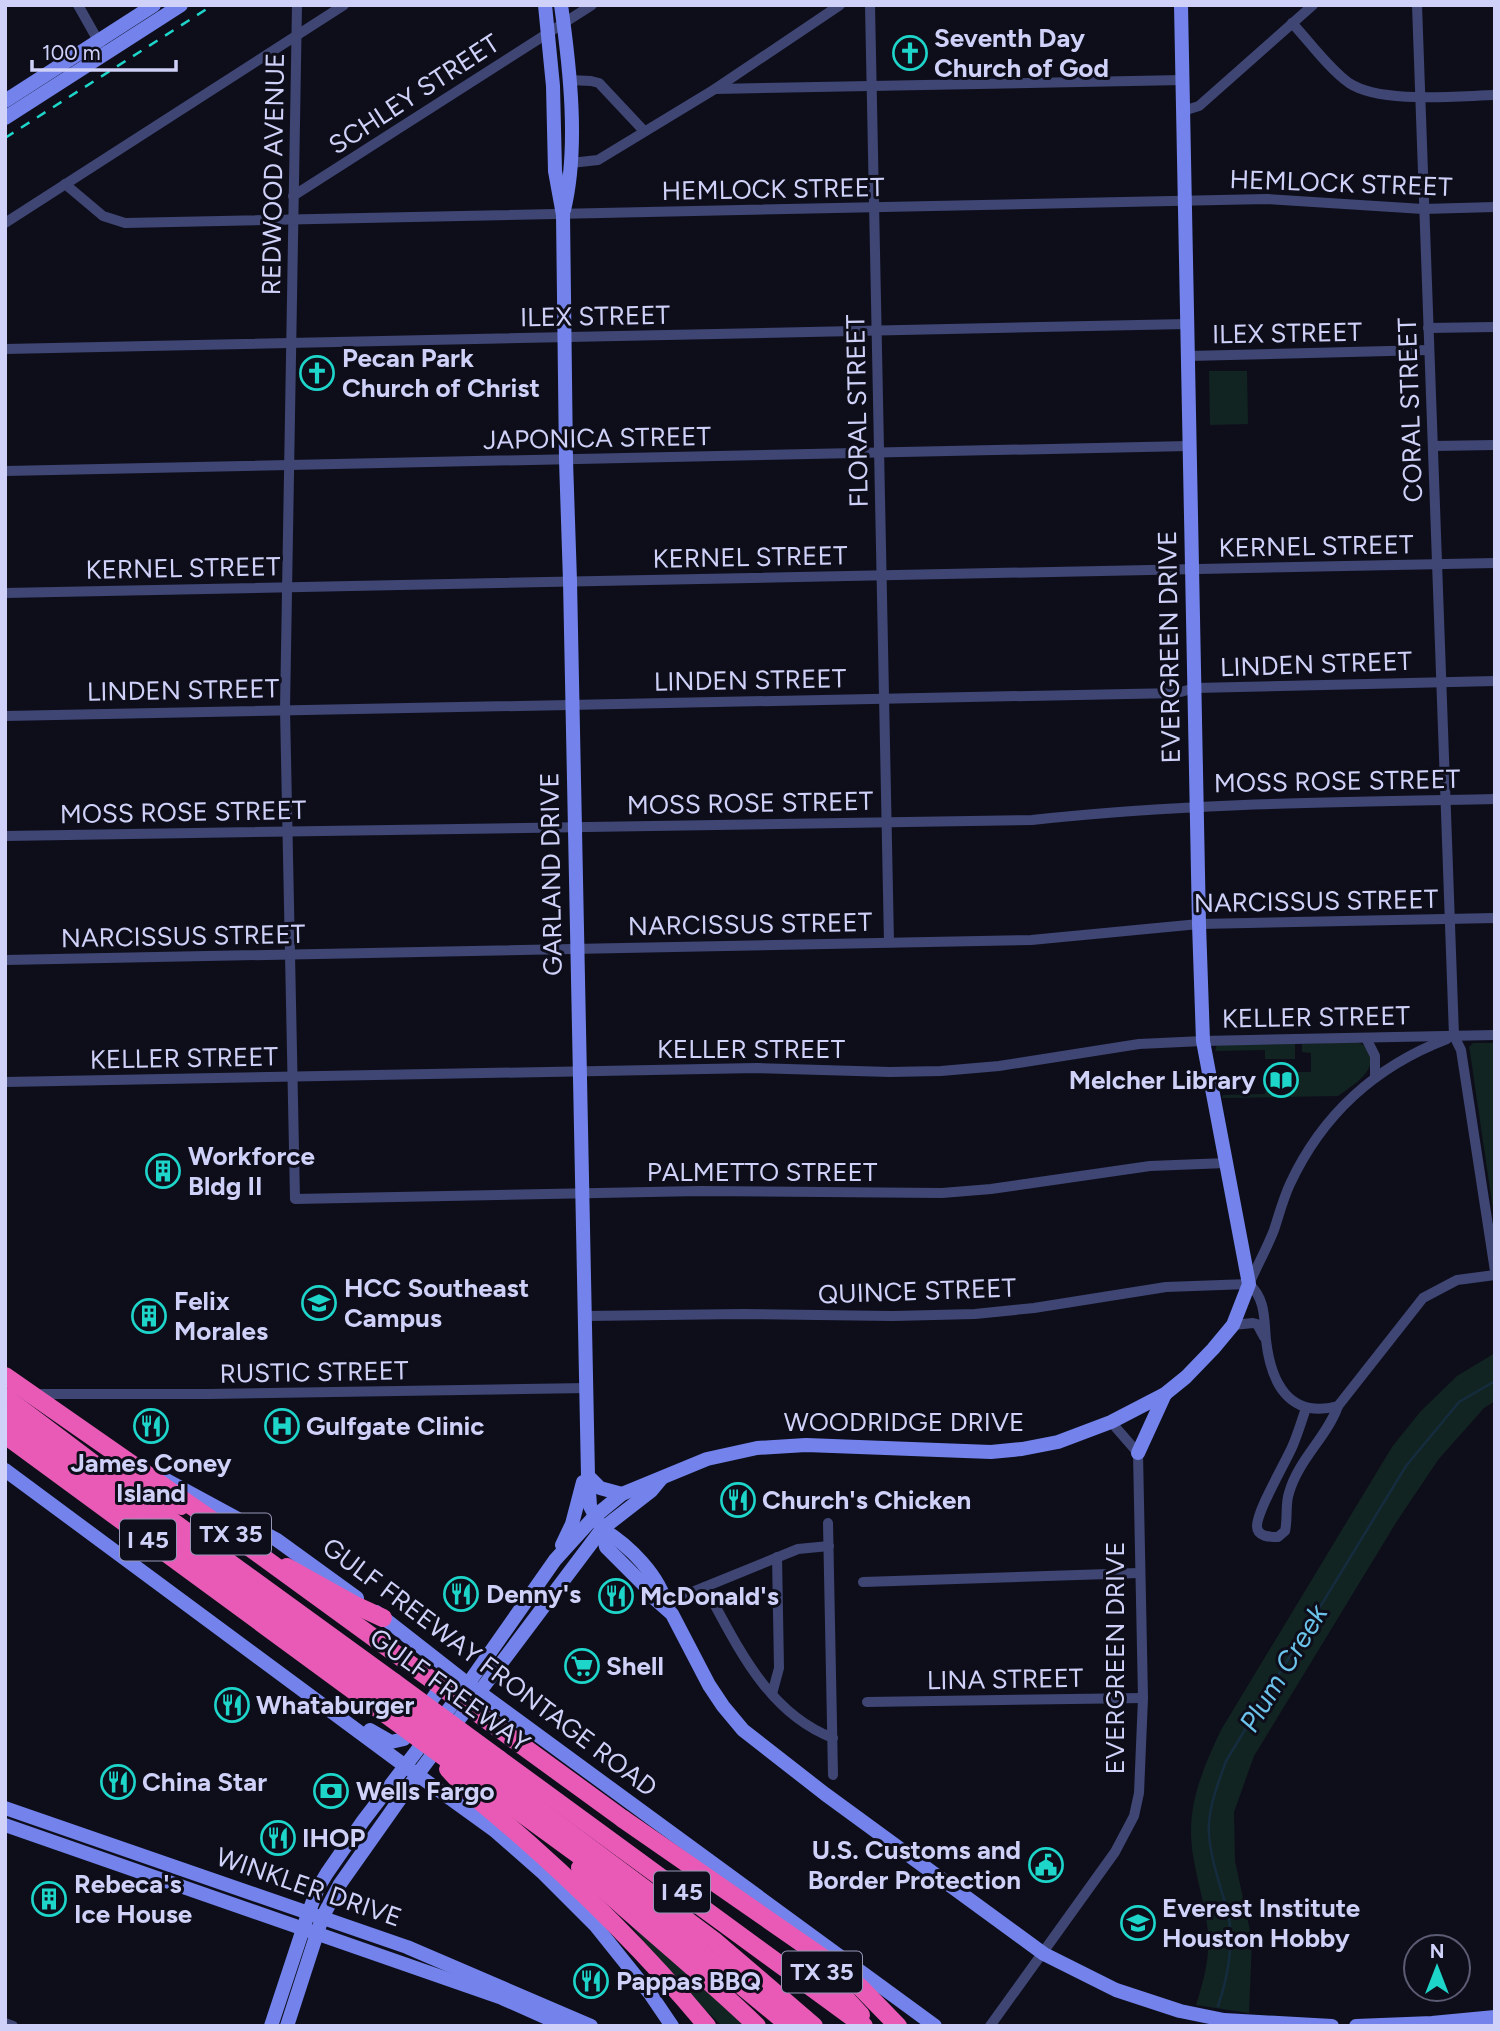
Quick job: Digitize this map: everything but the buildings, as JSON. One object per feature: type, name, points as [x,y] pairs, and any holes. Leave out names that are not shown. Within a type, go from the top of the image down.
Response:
[{"type":"highway","name":"TX 35","points":[[5,1376],[209,1518],[623,1819],[771,1921],[840,1991],[870,2026]]},
{"type":"highway","name":"GULF FREEWAY","points":[[5,1397],[110,1476],[385,1695],[481,1784],[716,1942],[814,2026]]},
{"type":"highway","name":"GULF FREEWAY","points":[[5,1416],[385,1695],[425,1743],[672,1926],[790,2026]]},
{"type":"highway","name":"GULF FREEWAY","points":[[5,1435],[385,1695]]},
{"type":"highway","points":[[110,1476],[145,1486],[357,1606],[383,1618]]},
{"type":"highway","points":[[481,1784],[521,1835],[621,1930],[704,2023]]},
{"type":"highway","name":"GULF FREEWAY","points":[[481,1784],[864,2026]]},
{"type":"highway","points":[[530,1819],[632,1916],[728,1997],[757,2026]]},
{"type":"highway","points":[[771,1921],[842,1972],[870,1996],[898,2026]]},
{"type":"main road","points":[[5,118],[102,47],[153,5]]},
{"type":"main road","points":[[5,101],[181,5]]},
{"type":"main road","name":"GARLAND DRIVE","points":[[545,5],[549,33],[555,171],[563,215],[587,1472],[590,1506],[606,1548],[644,1585],[654,1599],[667,1607],[709,1685],[743,1730],[806,1780],[1044,1954],[1116,1990],[1181,2011],[1254,2023],[1332,2026]]},
{"type":"main road","name":"GARLAND DRIVE","points":[[561,5],[569,80],[571,163],[563,215]]},
{"type":"main road","name":"EVERGREEN DRIVE","points":[[1181,5],[1203,1041],[1249,1284]]},
{"type":"main road","name":"WOODRIDGE DRIVE","points":[[271,2026],[302,1929],[327,1873],[404,1766],[474,1688],[559,1583],[598,1523],[622,1494],[707,1459],[757,1448],[806,1445],[991,1452],[1058,1442],[1111,1422],[1165,1394],[1186,1377],[1233,1325],[1249,1284]]},
{"type":"main road","name":"GULF FREEWAY FRONTAGE ROAD","points":[[5,1366],[122,1452],[276,1540],[935,2026]]},
{"type":"main road","points":[[1138,1453],[1165,1394]]},
{"type":"main road","points":[[5,1470],[417,1775],[481,1784]]},
{"type":"main road","points":[[587,1472],[600,1488],[622,1494]]},
{"type":"main road","points":[[555,1560],[572,1524],[587,1472]]},
{"type":"main road","name":"WOODRIDGE DRIVE","points":[[287,2026],[322,1918],[340,1884],[417,1775],[555,1560],[598,1523],[651,1491],[663,1478]]},
{"type":"main road","points":[[304,1690],[313,1692],[391,1742],[404,1739],[439,1685],[437,1670],[432,1662],[418,1651],[415,1644]]},
{"type":"main road","points":[[481,1784],[448,1787],[449,1773],[481,1725],[499,1723],[516,1729],[542,1746],[557,1749]]},
{"type":"main road","points":[[481,1784],[494,1830],[543,1872],[595,1925],[672,2026]]},
{"type":"main road","name":"WINKLER DRIVE","points":[[5,1808],[407,1947],[591,2026]]},
{"type":"main road","points":[[26,1832],[32,1818]]},
{"type":"main road","name":"WINKLER DRIVE","points":[[5,1825],[502,1998],[565,2026]]},
{"type":"main road","points":[[97,1856],[107,1852],[122,1857],[145,1856]]},
{"type":"main road","points":[[164,1879],[170,1865]]},
{"type":"main road","points":[[202,1892],[207,1878]]},
{"type":"main road","points":[[1356,2026],[1495,2017]]},
{"type":"street","points":[[78,5],[102,47]]},
{"type":"street","name":"REDWOOD AVENUE","points":[[291,467],[297,5]]},
{"type":"street","points":[[5,223],[344,5]]},
{"type":"street","name":"SCHLEY STREET","points":[[293,196],[592,5]]},
{"type":"street","name":"FLORAL STREET","points":[[870,5],[889,942]]},
{"type":"street","points":[[1183,111],[1199,106],[1313,5]]},
{"type":"street","name":"CORAL STREET","points":[[1417,5],[1454,1036],[1461,1050],[1495,1273]]},
{"type":"street","points":[[571,163],[598,160],[715,89],[832,7]]},
{"type":"street","points":[[1293,23],[1345,81],[1375,94],[1495,95]]},
{"type":"street","points":[[569,80],[591,80],[599,83],[644,131]]},
{"type":"street","points":[[715,89],[1183,80]]},
{"type":"street","name":"HEMLOCK STREET","points":[[65,184],[103,216],[114,221],[137,223],[1268,199],[1423,209],[1495,207]]},
{"type":"street","name":"ILEX STREET","points":[[5,349],[1186,324]]},
{"type":"street","points":[[1428,328],[1495,327]]},
{"type":"street","name":"ILEX STREET","points":[[1188,356],[1429,350]]},
{"type":"street","points":[[1433,446],[1495,445]]},
{"type":"street","name":"JAPONICA STREET","points":[[5,471],[1189,446]]},
{"type":"street","points":[[291,467],[285,709],[292,1077]]},
{"type":"street","name":"KERNEL STREET","points":[[5,593],[1495,563]]},
{"type":"street","name":"LINDEN STREET","points":[[5,716],[1177,693],[1195,688],[1495,681]]},
{"type":"street","name":"MOSS ROSE STREET","points":[[5,836],[1032,820],[1197,805],[1495,799]]},
{"type":"street","name":"NARCISSUS STREET","points":[[5,960],[1031,940],[1199,924],[1495,918]]},
{"type":"street","name":"KELLER STREET","points":[[5,1082],[757,1068],[941,1071],[999,1066],[1139,1044],[1495,1035]]},
{"type":"street","name":"WOODRIDGE DRIVE","points":[[1249,1284],[1273,1232],[1287,1191],[1306,1153],[1339,1109],[1353,1094],[1419,1049],[1454,1036]]},
{"type":"street","points":[[1366,1038],[1375,1056],[1375,1078]]},
{"type":"street","name":"PALMETTO STREET","points":[[292,1077],[295,1199],[701,1191],[942,1193],[991,1189],[1150,1166],[1226,1163]]},
{"type":"street","points":[[1306,1408],[1294,1444],[1261,1512],[1257,1526],[1259,1533],[1267,1537],[1278,1537],[1285,1531],[1288,1494],[1297,1475],[1333,1421],[1339,1406],[1423,1297],[1457,1280],[1495,1273]]},
{"type":"street","points":[[1249,1284],[1256,1291],[1266,1318],[1266,1341],[1276,1382],[1289,1400],[1306,1408],[1320,1410],[1339,1406]]},
{"type":"street","name":"QUINCE STREET","points":[[585,1316],[975,1314],[1034,1308],[1166,1287],[1249,1284]]},
{"type":"street","points":[[1233,1325],[1257,1324],[1266,1341]]},
{"type":"street","name":"RUSTIC STREET","points":[[42,1394],[187,1395],[587,1388]]},
{"type":"street","points":[[1111,1422],[1138,1453]]},
{"type":"street","name":"EVERGREEN DRIVE","points":[[990,2026],[1115,1852],[1134,1816],[1142,1772],[1143,1698],[1138,1453]]},
{"type":"street","points":[[828,1523],[833,1775]]},
{"type":"street","points":[[667,1607],[685,1595],[798,1549],[829,1546]]},
{"type":"street","points":[[772,1694],[779,1668],[777,1557]]},
{"type":"street","points":[[863,1581],[1139,1573]]},
{"type":"street","points":[[705,1587],[754,1675],[793,1716],[815,1731],[833,1738]]},
{"type":"street","name":"LINA STREET","points":[[867,1702],[1143,1698]]},
{"type":"street","points":[[5,2023],[13,2026]]},
{"type":"green space","points":[[1209,371],[1247,371],[1248,424],[1210,425]]},
{"type":"green space","points":[[1356,1042],[1368,1051],[1370,1066],[1361,1078],[1338,1096],[1222,1098],[1223,1095],[1265,1094],[1266,1088],[1295,1087],[1296,1072],[1311,1072],[1311,1053],[1302,1052],[1302,1044]]},
{"type":"green space","points":[[1473,1043],[1495,1043],[1495,1223],[1469,1047]]},
{"type":"green space","points":[[1295,1044],[1295,1059],[1265,1059],[1265,1050],[1215,1051],[1217,1045]]},
{"type":"green space","points":[[1495,1353],[1495,1401],[1484,1408],[1438,1460],[1397,1521],[1254,1756],[1234,1812],[1235,1861],[1252,1940],[1249,2013],[1196,2005],[1206,1969],[1208,1942],[1191,1831],[1200,1779],[1215,1742],[1392,1447],[1420,1412],[1457,1376]]},
{"type":"green space","points":[[628,1922],[710,1974],[769,2026],[722,2026],[677,1982]]},
{"type":"waterway","name":"Plum Creek","points":[[1218,2006],[1227,1971],[1230,1933],[1227,1909],[1212,1854],[1209,1826],[1214,1797],[1226,1761],[1406,1466],[1459,1402],[1495,1381]]},
{"type":"railway","points":[[5,138],[213,5]]},
{"type":"place","name":"Seventh Day Church of God","points":[[910,53]]},
{"type":"place","name":"Pecan Park Church of Christ","points":[[317,373]]},
{"type":"place","name":"Melcher Library","points":[[1281,1080]]},
{"type":"place","name":"Workforce Bldg II","points":[[163,1171]]},
{"type":"place","name":"HCC Southeast Campus","points":[[319,1303]]},
{"type":"place","name":"Felix Morales","points":[[149,1316]]},
{"type":"place","name":"James Coney Island","points":[[151,1426]]},
{"type":"place","name":"Gulfgate Clinic","points":[[282,1426]]},
{"type":"place","name":"Church's Chicken","points":[[738,1500]]},
{"type":"place","name":"Denny's","points":[[461,1594]]},
{"type":"place","name":"McDonald's","points":[[616,1596]]},
{"type":"place","name":"Shell","points":[[582,1666]]},
{"type":"place","name":"Whataburger","points":[[232,1705]]},
{"type":"place","name":"China Star","points":[[118,1782]]},
{"type":"place","name":"Wells Fargo","points":[[331,1791]]},
{"type":"place","name":"IHOP","points":[[278,1838]]},
{"type":"place","name":"U.S. Customs and Border Protection","points":[[1046,1865]]},
{"type":"place","name":"Rebeca's Ice House","points":[[49,1899]]},
{"type":"place","name":"Everest Institute Houston Hobby","points":[[1138,1923]]},
{"type":"place","name":"Pappas BBQ","points":[[591,1981]]}]
